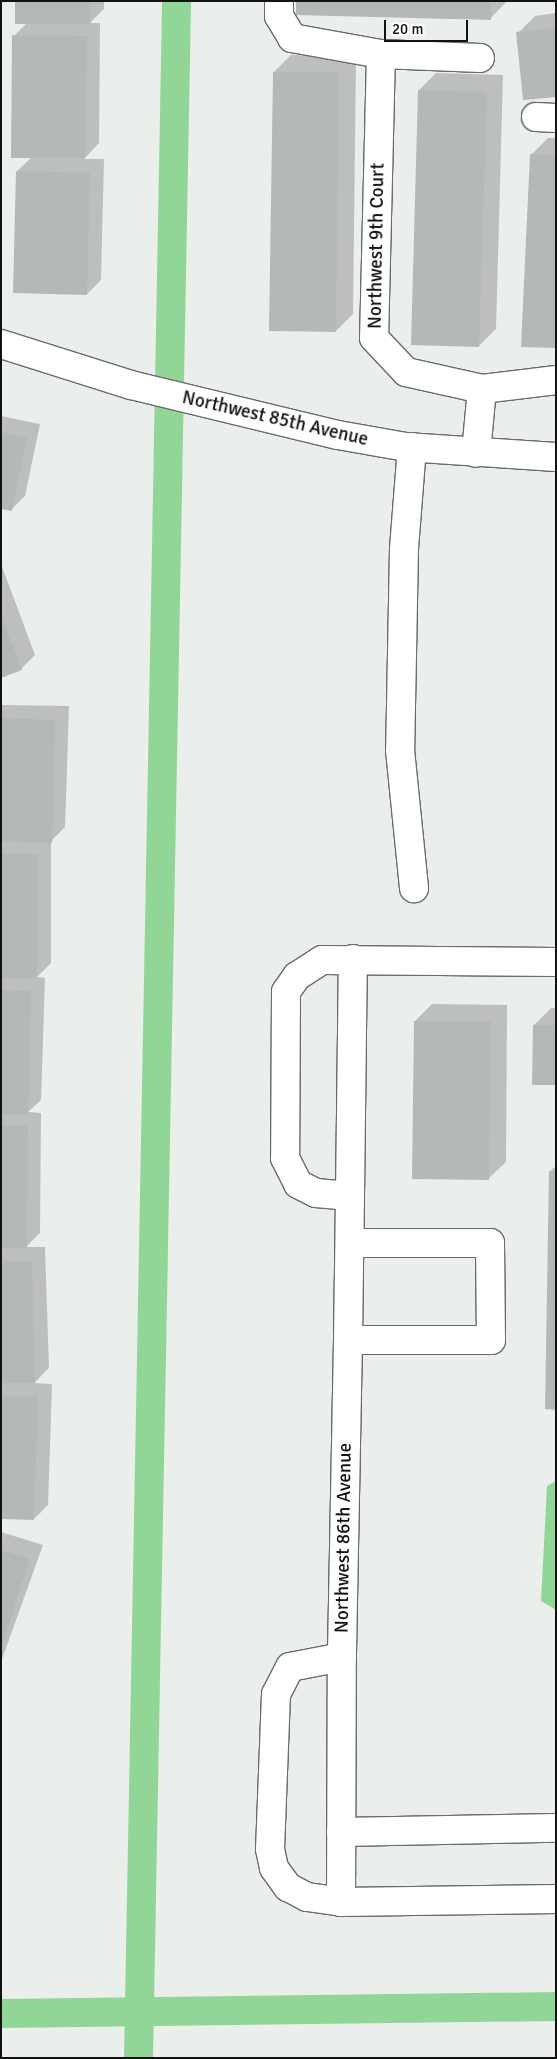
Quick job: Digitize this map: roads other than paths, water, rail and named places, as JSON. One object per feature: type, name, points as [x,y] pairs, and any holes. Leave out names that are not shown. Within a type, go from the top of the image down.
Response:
[{"type":"street","points":[[279,1],[279,16],[292,38],[381,54],[480,58]]},
{"type":"street","name":"Northwest 9th Court","points":[[381,54],[374,338],[406,372],[482,389],[556,380]]},
{"type":"street","name":"Northwest 85th Avenue","points":[[1,344],[131,385],[255,417],[412,447],[476,453],[556,457]]},
{"type":"street","points":[[476,453],[482,389]]},
{"type":"street","points":[[412,447],[404,549],[400,750],[414,888]]},
{"type":"street","name":"Northwest 86th Avenue","points":[[353,959],[342,1657],[290,1667],[276,1694],[270,1849],[274,1868],[288,1887],[308,1897],[341,1902],[556,1899]]},
{"type":"street","points":[[350,1196],[316,1193],[298,1184],[285,1158],[286,992],[297,976],[322,960],[556,962]]},
{"type":"street","points":[[348,1340],[491,1340],[490,1243],[350,1243]]},
{"type":"street","points":[[341,1902],[342,1657]]},
{"type":"street","points":[[341,1832],[556,1828]]},
{"type":"waterway","points":[[138,2058],[176,1]]},
{"type":"waterway","points":[[1,2013],[556,2006]]}]
